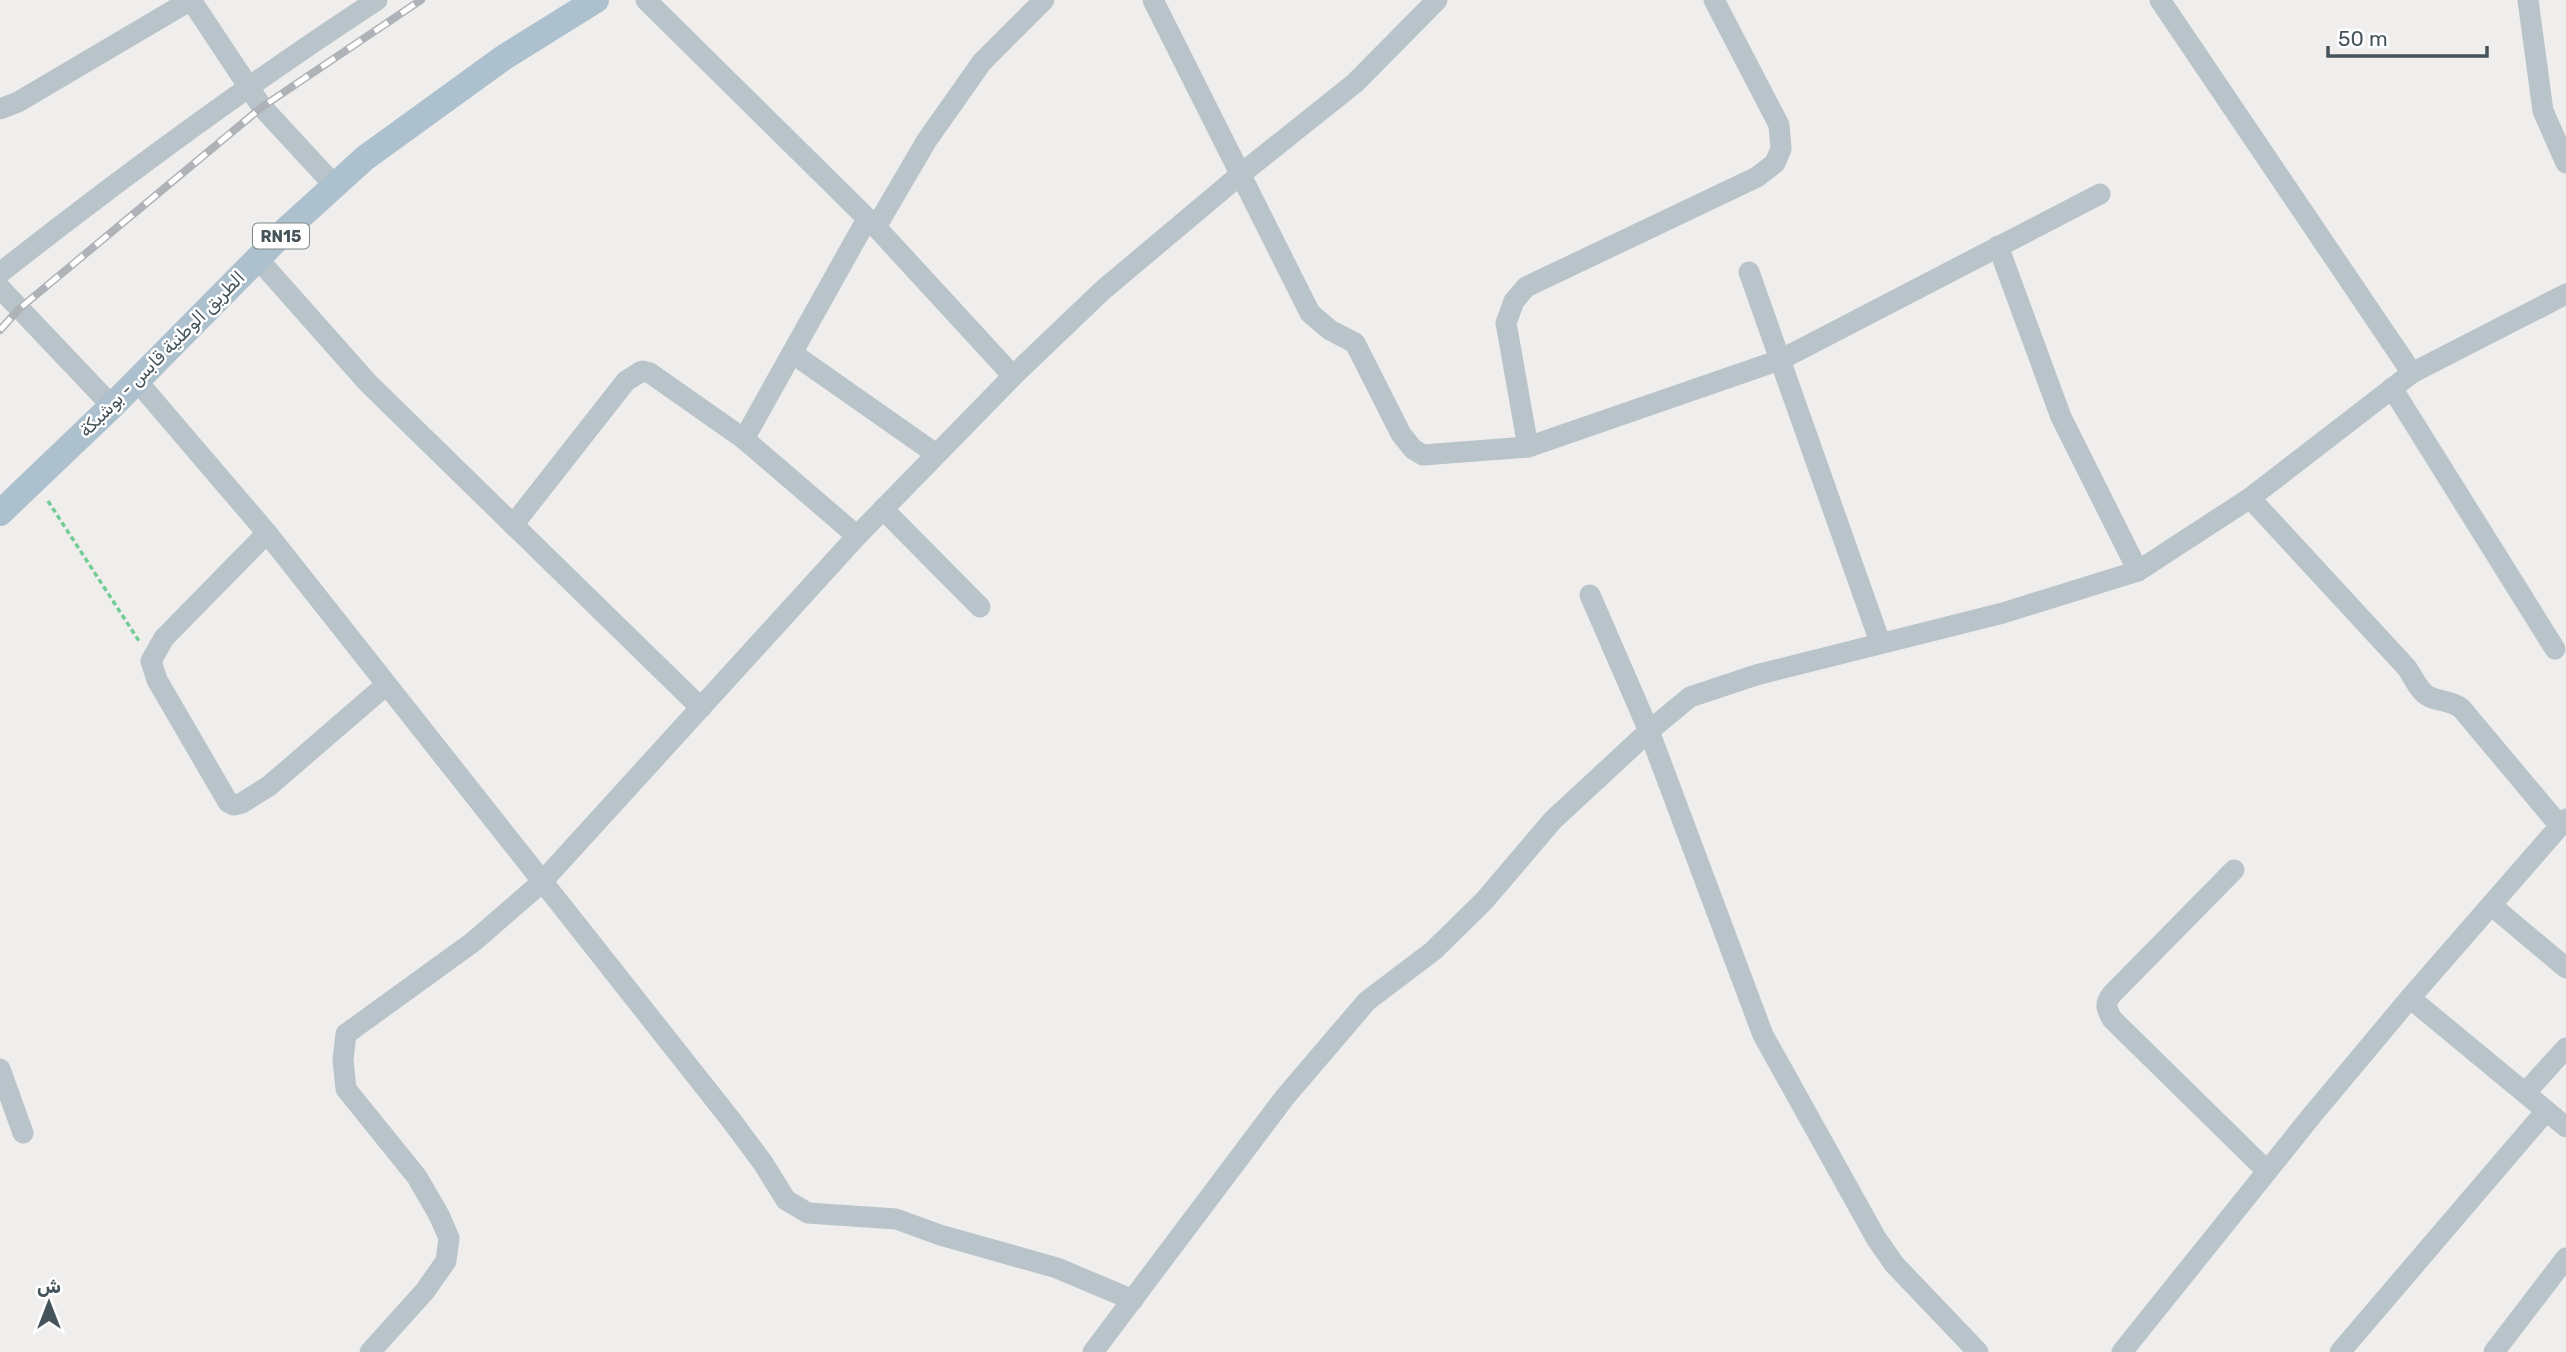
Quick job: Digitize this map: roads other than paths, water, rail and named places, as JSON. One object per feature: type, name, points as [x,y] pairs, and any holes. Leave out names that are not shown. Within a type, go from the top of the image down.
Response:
[{"type":"main road","name":"الطريق الوطنية قابس - بوشبكة","points":[[0,513],[112,406],[258,259],[365,158],[503,58],[596,0]]},
{"type":"street","points":[[0,109],[18,102],[191,0],[262,107],[335,186]]},
{"type":"street","points":[[0,273],[96,197],[377,0]]},
{"type":"street","points":[[646,0],[872,223],[1013,376]]},
{"type":"street","points":[[744,439],[792,353],[927,140],[982,62],[1044,0]]},
{"type":"street","points":[[1153,0],[1310,313],[1330,330],[1355,343],[1401,435],[1413,449],[1423,455],[1528,447],[1780,360],[2100,194]]},
{"type":"street","points":[[370,1352],[425,1291],[446,1261],[449,1238],[439,1215],[416,1177],[346,1089],[343,1060],[346,1034],[473,942],[541,883],[883,509],[1013,376],[1103,290],[1355,83],[1437,0]]},
{"type":"street","points":[[1528,447],[1506,323],[1514,301],[1526,287],[1757,177],[1774,163],[1781,149],[1779,125],[1714,0]]},
{"type":"street","points":[[2161,0],[2412,373]]},
{"type":"street","points":[[2528,0],[2543,111],[2566,163]]},
{"type":"street","points":[[1998,246],[2062,417],[2138,571]]},
{"type":"street","points":[[258,259],[368,383],[701,708]]},
{"type":"street","points":[[1749,272],[1880,642]]},
{"type":"street","points":[[0,288],[112,406]]},
{"type":"street","points":[[1093,1352],[1285,1097],[1367,1001],[1433,951],[1484,901],[1553,820],[1690,697],[1756,675],[2003,613],[2138,571],[2250,498],[2412,373],[2566,294]]},
{"type":"street","points":[[792,353],[936,454]]},
{"type":"street","points":[[513,525],[626,381],[642,371],[650,373],[744,439],[858,536]]},
{"type":"street","points":[[137,381],[267,533],[731,1120],[786,1200],[808,1213],[896,1219],[940,1235],[1057,1268],[1133,1300]]},
{"type":"street","points":[[2392,388],[2555,649]]},
{"type":"street","points":[[2122,1352],[2410,998],[2563,822],[2461,708],[2449,700],[2430,697],[2422,691],[2407,668],[2250,498]]},
{"type":"street","points":[[883,509],[980,607]]},
{"type":"street","points":[[267,533],[164,639],[151,661],[157,680],[228,802],[234,805],[242,803],[269,786],[386,685]]},
{"type":"street","points":[[1590,595],[1649,731],[1763,1035],[1876,1238],[1888,1255],[1978,1352]]},
{"type":"street","points":[[2234,870],[2113,993],[2106,1001],[2106,1007],[2112,1019],[2267,1171]]},
{"type":"street","points":[[2491,905],[2566,968]]},
{"type":"street","points":[[2410,998],[2566,1127]]},
{"type":"street","points":[[2526,1092],[2566,1048]]},
{"type":"street","points":[[0,1069],[23,1133]]},
{"type":"street","points":[[2340,1352],[2546,1111]]},
{"type":"street","points":[[2494,1352],[2566,1258]]},
{"type":"railway","points":[[0,330],[19,309],[262,107],[421,0]]}]
